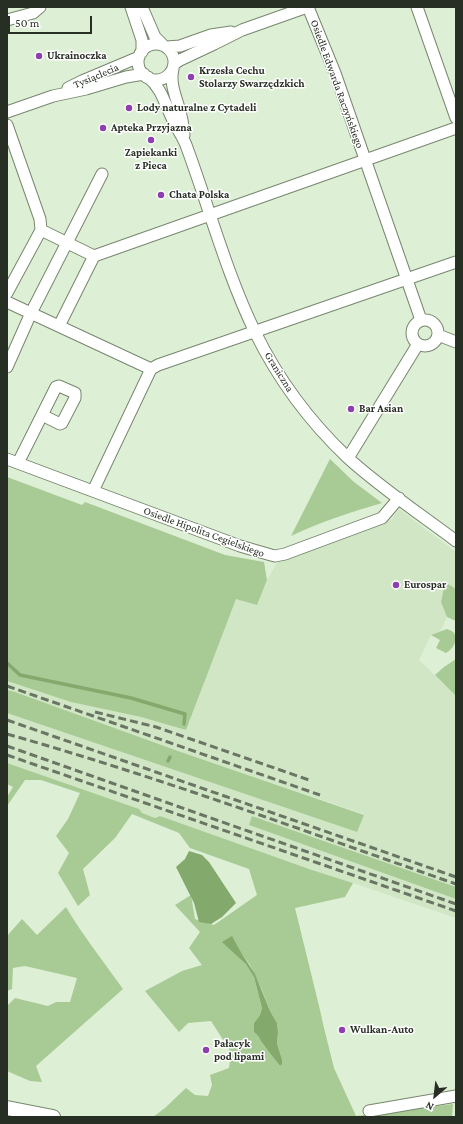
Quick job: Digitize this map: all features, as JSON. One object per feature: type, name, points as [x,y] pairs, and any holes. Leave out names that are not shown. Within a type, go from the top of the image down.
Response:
[{"type":"main road","points":[[7,1108],[53,1117]]},
{"type":"street","points":[[7,20],[33,13],[40,7]]},
{"type":"street","points":[[131,7],[142,40],[139,66],[146,76],[153,79],[166,76],[180,60],[242,30],[308,7]]},
{"type":"street","points":[[142,7],[155,37],[173,55],[173,67]]},
{"type":"street","name":"Osiedle Edwarda Raczyńskiego","points":[[308,7],[335,73],[421,320]]},
{"type":"street","points":[[417,7],[456,118]]},
{"type":"street","points":[[141,54],[145,48],[153,44],[180,46],[211,35],[242,30]]},
{"type":"street","name":"Tysiąclecia","points":[[53,96],[141,54]]},
{"type":"street","name":"Graniczna","points":[[173,67],[172,84],[181,115],[185,144]]},
{"type":"street","name":"Tysiąclecia","points":[[7,112],[53,96],[126,76],[146,76]]},
{"type":"street","name":"Graniczna","points":[[146,76],[157,86],[185,144],[239,295],[255,332],[272,363],[292,393],[318,427],[348,458],[372,478],[456,541]]},
{"type":"street","points":[[7,125],[40,219],[42,230],[7,292]]},
{"type":"street","name":"Osiedle Edwarda Raczyńskiego","points":[[210,215],[456,128]]},
{"type":"street","points":[[7,367],[31,313],[102,174]]},
{"type":"street","points":[[59,326],[94,256],[210,215]]},
{"type":"street","points":[[42,230],[94,256]]},
{"type":"street","points":[[93,491],[151,369],[158,364],[456,262]]},
{"type":"street","points":[[7,302],[151,369]]},
{"type":"street","points":[[424,319],[432,321],[437,327],[438,335],[436,340],[430,345],[422,346],[413,338],[412,329],[414,325],[424,319]]},
{"type":"street","points":[[438,335],[456,342]]},
{"type":"street","points":[[348,458],[418,344]]},
{"type":"street","points":[[18,464],[42,415]]},
{"type":"street","name":"Osiedle Hipolita Cegielskiego","points":[[7,459],[240,546],[267,555],[275,556],[382,518],[399,498]]},
{"type":"street","points":[[369,1111],[456,1096]]},
{"type":"shaded area","points":[[330,459],[354,482],[382,503],[313,526],[291,536]]},
{"type":"shaded area","points":[[7,477],[82,505],[85,502],[225,555],[264,562],[267,580],[257,605],[236,599],[186,730],[141,717],[71,702],[7,681]]},
{"type":"shaded area","points":[[399,509],[456,552],[456,589],[445,582],[441,602],[447,617],[440,632],[431,635],[419,660],[456,696],[456,887],[253,816],[249,825],[456,899],[456,918],[312,870],[160,816],[155,818],[141,813],[139,809],[7,763],[7,713],[357,832],[364,814],[178,751],[7,690],[7,681],[71,702],[141,717],[186,730],[236,598],[257,605],[267,580],[280,558],[391,520]]},
{"type":"shaded area","points":[[445,582],[456,589],[456,621],[447,617],[441,602]]},
{"type":"shaded area","points":[[447,629],[453,632],[456,638],[453,647],[446,653],[436,648],[440,640],[431,635]]},
{"type":"shaded area","points":[[456,659],[456,696],[435,675]]},
{"type":"shaded area","points":[[7,690],[364,815],[357,832],[7,713]]},
{"type":"shaded area","points":[[7,763],[139,809],[142,813],[155,818],[160,816],[353,883],[345,897],[295,908],[334,1068],[356,1116],[453,1104],[452,1117],[153,1117],[186,1088],[195,1095],[208,1096],[212,1085],[210,1075],[229,1068],[231,1052],[211,1021],[188,1023],[179,1032],[145,991],[182,971],[202,965],[189,948],[200,932],[175,905],[191,895],[195,919],[214,925],[257,895],[249,869],[190,848],[179,833],[132,814],[115,838],[83,869],[90,895],[78,906],[58,873],[69,853],[56,836],[68,819],[80,793],[41,780],[25,780],[7,806],[7,797],[13,787],[7,784]],"holes":[[[232,936],[250,965],[270,1011],[277,1023],[277,1044],[282,1059],[280,1066],[263,1044],[254,1023],[260,1015],[262,1008],[254,977]]]},
{"type":"shaded area","points":[[252,816],[456,887],[456,899],[249,825]]},
{"type":"shaded area","points":[[189,851],[202,855],[209,862],[236,903],[222,917],[211,924],[199,922],[194,903],[176,867],[185,859]]},
{"type":"shaded area","points":[[66,907],[86,939],[123,989],[36,1066],[42,1082],[30,1081],[7,1071],[7,1006],[15,998],[48,1006],[56,1002],[70,1002],[77,978],[25,966],[13,968],[12,989],[7,991],[7,936],[22,919],[37,935]]},
{"type":"shaded area","points":[[232,936],[255,974],[270,1011],[277,1023],[277,1044],[282,1059],[282,1064],[280,1066],[262,1043],[258,1035],[254,1032],[254,1023],[260,1015],[262,1008],[254,977],[246,964],[222,942]]},
{"type":"waterway","points":[[7,663],[20,675],[131,698],[185,714],[184,724]]},
{"type":"waterway","points":[[168,761],[170,757]]},
{"type":"railway","points":[[7,686],[320,795]]},
{"type":"railway","points":[[95,712],[156,727],[312,781]]},
{"type":"railway","points":[[7,720],[456,877]]},
{"type":"railway","points":[[7,734],[177,787],[456,884]]},
{"type":"railway","points":[[7,746],[456,904]]},
{"type":"railway","points":[[7,755],[456,911]]},
{"type":"place","name":"Ukrainoczka","points":[[39,56]]},
{"type":"place","name":"Krzesła Cechu Stolarzy Swarzędzkich","points":[[191,77]]},
{"type":"place","name":"Lody naturalne z Cytadeli","points":[[129,108]]},
{"type":"place","name":"Apteka Przyjazna","points":[[103,128]]},
{"type":"place","name":"Zapiekanki z Pieca","points":[[151,140]]},
{"type":"place","name":"Chata Polska","points":[[161,195]]},
{"type":"place","name":"Bar Asian","points":[[351,409]]},
{"type":"place","name":"Eurospar","points":[[396,585]]},
{"type":"place","name":"Wulkan-Auto","points":[[342,1030]]},
{"type":"place","name":"Pałacyk pod lipami","points":[[206,1050]]}]
